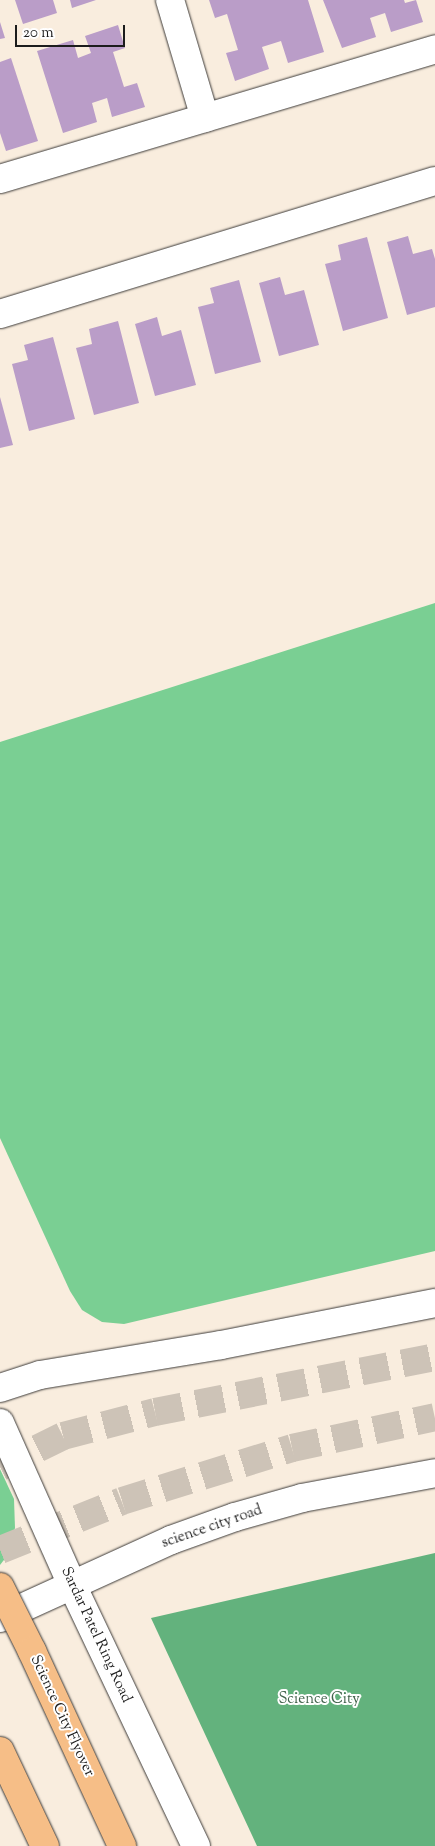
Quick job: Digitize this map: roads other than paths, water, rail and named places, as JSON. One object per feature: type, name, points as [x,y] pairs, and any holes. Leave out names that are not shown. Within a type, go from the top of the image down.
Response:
[{"type":"highway","name":"Science City Flyover","points":[[0,1587],[122,1846]]},
{"type":"highway","points":[[0,1751],[45,1846]]},
{"type":"street","points":[[170,0],[205,118]]},
{"type":"street","points":[[0,180],[435,48]]},
{"type":"street","points":[[0,314],[435,181]]},
{"type":"street","points":[[0,1388],[40,1375],[221,1345],[435,1302]]},
{"type":"street","name":"Sardar Patel Ring Road","points":[[0,1423],[72,1585],[196,1846]]},
{"type":"street","name":"science city road","points":[[0,1618],[171,1540],[236,1517],[302,1498],[435,1473]]},
{"type":"tunnel","points":[[0,1467],[63,1436],[155,1412],[435,1357]]},
{"type":"tunnel","points":[[0,1550],[122,1501],[292,1448],[435,1417]]},
{"type":"park label","name":"Science City","points":[[319,1700]]}]
